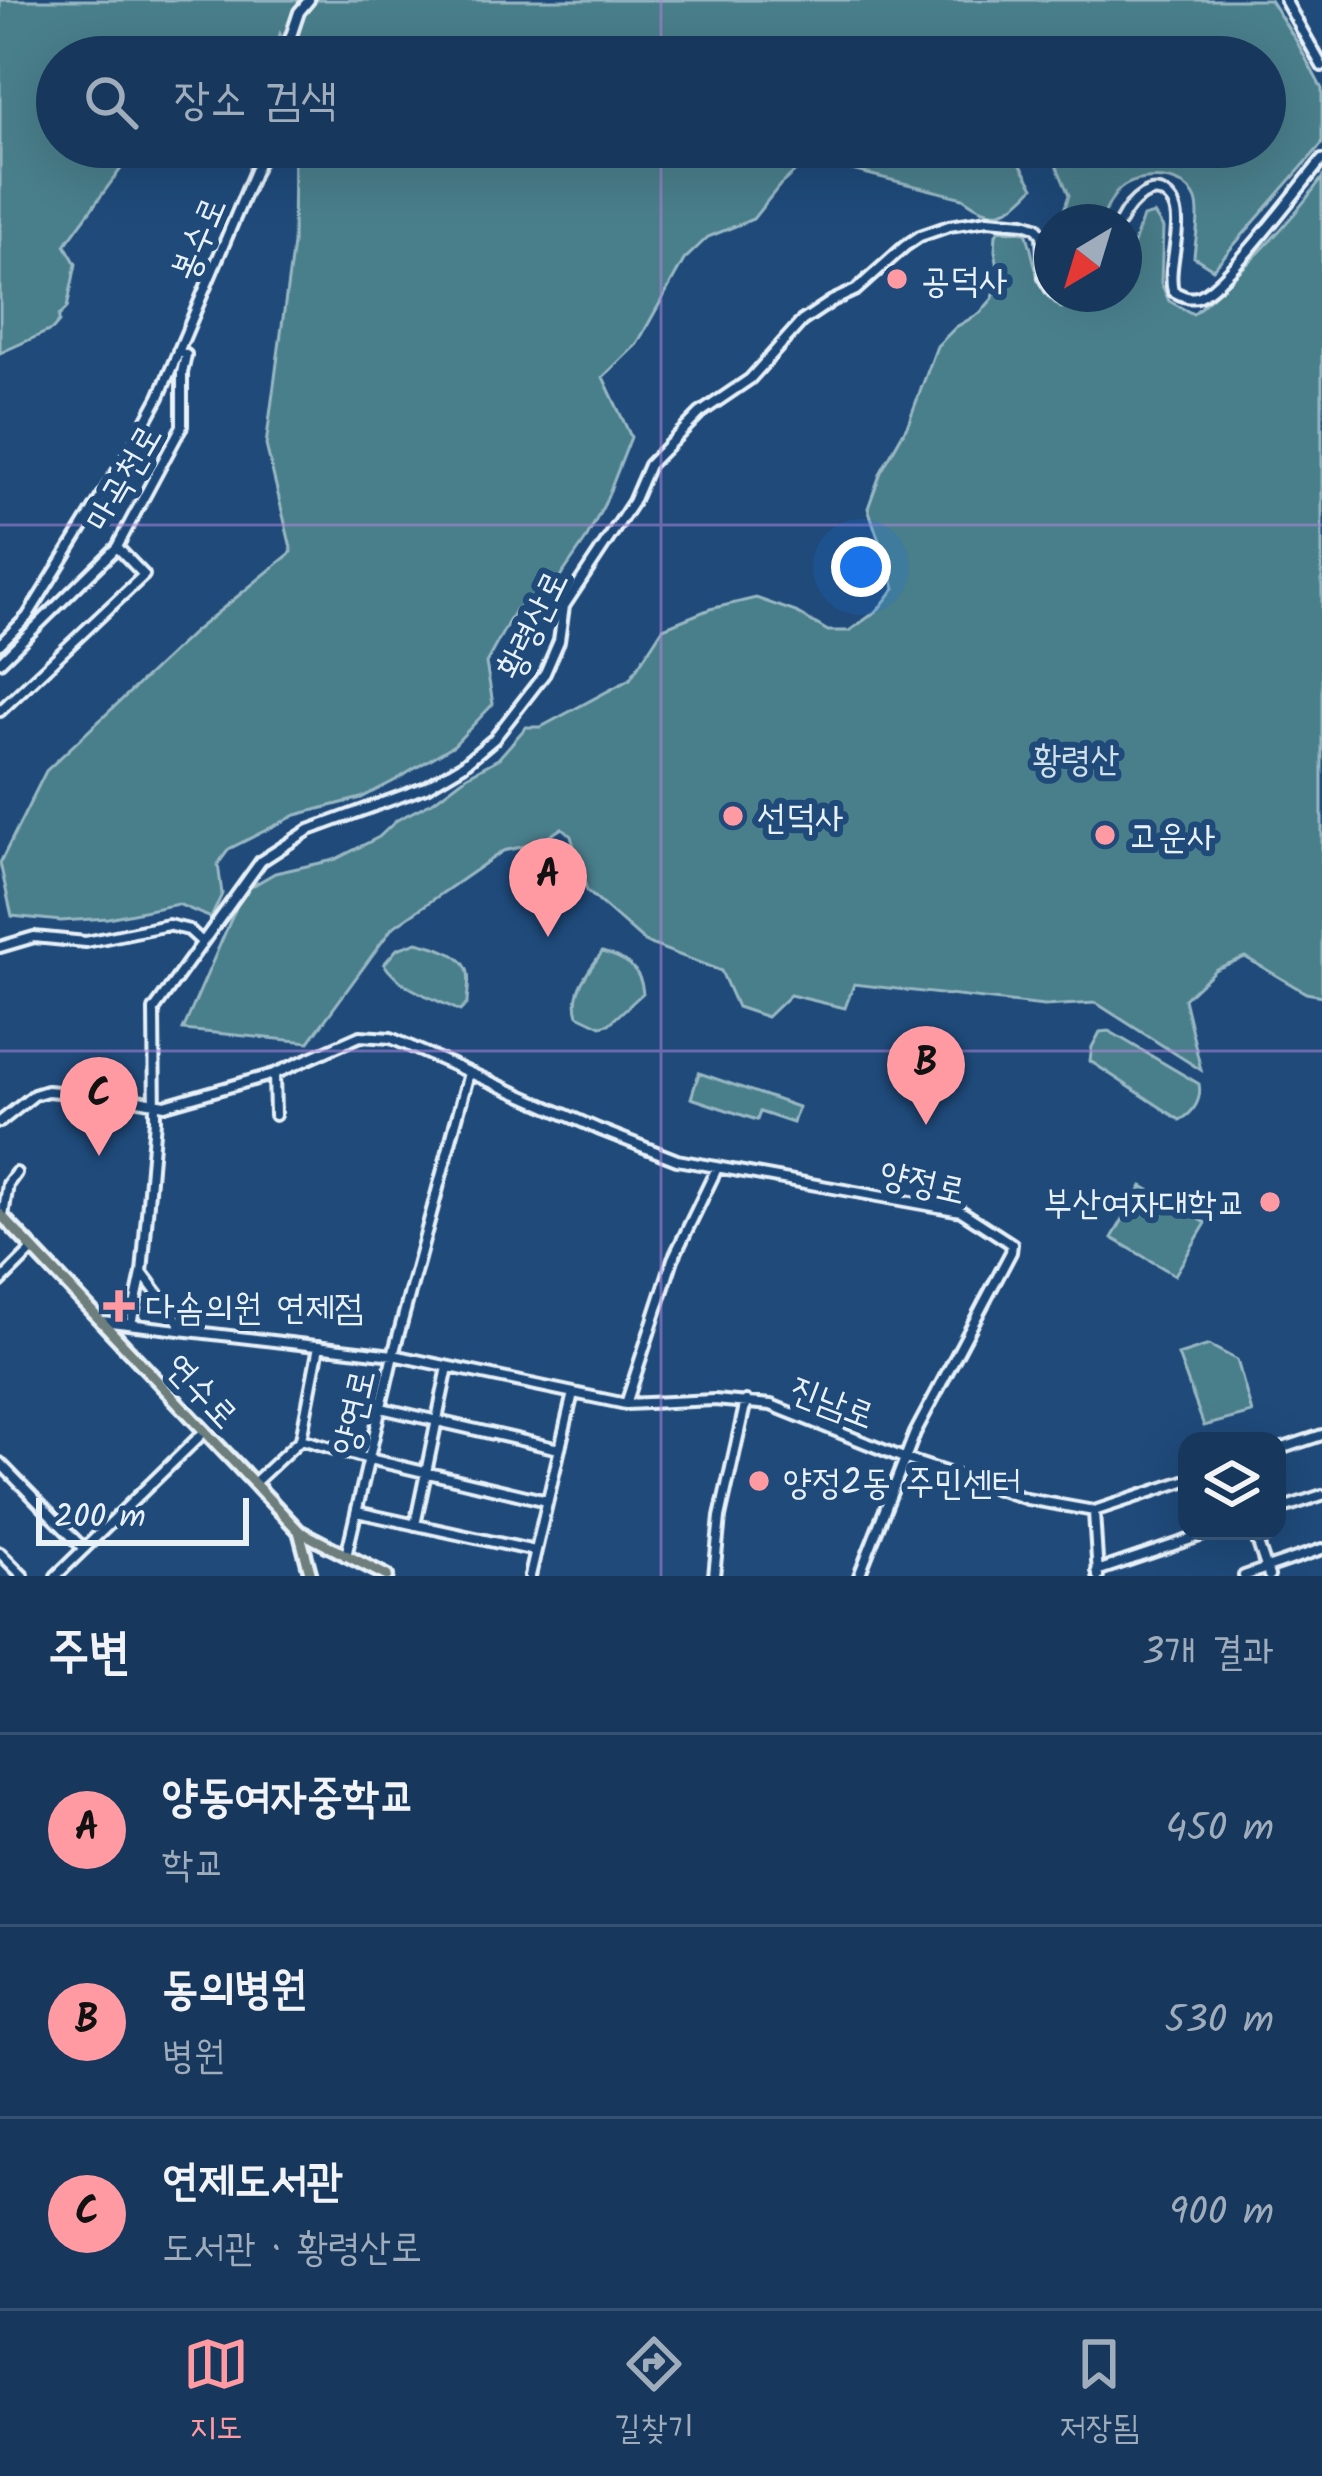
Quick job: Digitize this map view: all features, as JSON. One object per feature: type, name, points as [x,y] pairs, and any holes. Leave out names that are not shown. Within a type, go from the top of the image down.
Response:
[{"type":"main road","name":"연수로","points":[[1,1216],[299,1531],[387,1576]]},
{"type":"main road","points":[[299,1531],[311,1576]]},
{"type":"street","points":[[291,36],[309,0]]},
{"type":"street","points":[[1285,0],[1322,66]]},
{"type":"street","points":[[1130,204],[1146,193],[1170,198],[1177,213],[1169,276],[1173,291],[1186,298],[1200,296],[1221,280],[1322,160]]},
{"type":"street","name":"봉수로","points":[[0,644],[26,617],[159,397],[256,168]]},
{"type":"street","name":"황령산로","points":[[130,1324],[142,1273],[155,1104],[154,1010],[261,861],[310,830],[426,787],[464,765],[494,739],[545,673],[559,641],[564,606],[633,502],[650,465],[700,413],[750,379],[814,312],[856,290],[920,236],[988,220],[1034,226]]},
{"type":"street","name":"마곡천로","points":[[0,662],[117,548],[182,426],[186,355],[178,351]]},
{"type":"street","points":[[0,711],[144,575],[117,548]]},
{"type":"street","points":[[0,947],[34,937],[86,942],[168,925],[189,930],[202,942]]},
{"type":"street","name":"양정로","points":[[155,1104],[274,1074],[359,1036],[391,1038],[677,1160],[961,1211],[1012,1244],[1012,1252],[915,1433],[859,1576]]},
{"type":"street","name":"양연로","points":[[346,1556],[393,1355],[469,1073]]},
{"type":"street","points":[[274,1074],[274,1115]]},
{"type":"street","points":[[0,1122],[34,1095],[47,1091],[155,1104]]},
{"type":"street","points":[[626,1404],[673,1259],[717,1168]]},
{"type":"street","points":[[1,1216],[8,1184],[16,1173]]},
{"type":"street","points":[[0,1282],[33,1249]]},
{"type":"street","points":[[142,1273],[184,1330]]},
{"type":"street","name":"진남로","points":[[100,1320],[393,1355],[626,1404],[746,1401],[771,1405],[906,1459],[1028,1499],[1094,1511],[1178,1483]]},
{"type":"street","points":[[254,1483],[302,1439],[319,1346]]},
{"type":"street","points":[[415,1525],[448,1367]]},
{"type":"street","points":[[530,1576],[573,1393]]},
{"type":"street","points":[[714,1576],[720,1516],[746,1401]]},
{"type":"street","points":[[381,1408],[559,1449]]},
{"type":"street","points":[[56,1576],[205,1431]]},
{"type":"street","points":[[1286,1447],[1322,1435]]},
{"type":"street","points":[[302,1439],[548,1501]]},
{"type":"street","points":[[0,1463],[84,1549]]},
{"type":"street","points":[[1286,1507],[1322,1495]]},
{"type":"street","points":[[1094,1511],[1097,1573],[1190,1540]]},
{"type":"street","points":[[357,1512],[536,1552]]},
{"type":"street","points":[[1257,1540],[1268,1572]]},
{"type":"street","points":[[1244,1576],[1268,1572],[1322,1550]]},
{"type":"street","points":[[0,1553],[23,1576]]},
{"type":"green space","points":[[0,0],[1270,0],[1322,89],[1322,144],[1213,269],[1194,257],[1196,200],[1182,185],[1138,180],[1117,192],[1109,204],[1066,204],[1069,195],[1058,168],[1286,168],[1286,36],[36,36],[36,168],[121,168],[65,245],[76,264],[67,308],[53,329],[0,353]]},
{"type":"green space","points":[[294,168],[819,168],[798,169],[753,219],[708,237],[684,260],[637,344],[603,377],[631,437],[605,503],[561,576],[515,610],[486,663],[493,704],[454,745],[361,798],[296,815],[229,849],[218,864],[222,894],[211,918],[178,904],[108,918],[61,921],[12,916],[0,863],[46,771],[195,631],[292,552],[266,445],[293,244]]},
{"type":"green space","points":[[844,168],[1023,168],[1034,187],[1001,212],[984,210],[963,198]]},
{"type":"green space","name":"황령산","points":[[1322,178],[1322,996],[1306,993],[1245,957],[1216,969],[1184,999],[1201,1070],[1096,1003],[1044,1006],[854,984],[845,1008],[790,995],[767,1017],[737,1007],[721,971],[645,942],[587,891],[571,836],[562,828],[539,843],[503,851],[392,928],[309,1042],[183,1030],[238,903],[249,888],[275,873],[334,860],[379,837],[397,820],[498,759],[526,727],[541,727],[630,679],[663,628],[710,609],[756,598],[796,612],[828,631],[849,631],[877,611],[895,588],[868,508],[881,472],[908,424],[937,346],[993,298],[1000,230],[1026,232],[1034,259],[1034,312],[1142,312],[1142,220],[1154,214],[1163,228],[1161,283],[1169,301],[1193,314],[1293,215]]},
{"type":"green space","points":[[417,942],[447,952],[465,966],[467,1004],[460,1011],[408,986],[384,964],[397,949]]},
{"type":"green space","points":[[602,952],[630,965],[643,993],[601,1026],[578,1015],[576,1006],[582,981]]},
{"type":"green space","points":[[1109,1031],[1199,1084],[1198,1100],[1189,1114],[1180,1120],[1090,1061],[1100,1032]]},
{"type":"green space","points":[[699,1073],[798,1107],[793,1123],[760,1112],[757,1120],[691,1098]]},
{"type":"green space","points":[[1142,1186],[1206,1223],[1175,1275],[1112,1238]]},
{"type":"green space","points":[[1209,1345],[1237,1360],[1252,1413],[1204,1426],[1178,1355]]},
{"type":"place","name":"공덕사","points":[[897,279]]},
{"type":"place","name":"선덕사","points":[[733,816]]},
{"type":"place","name":"고운사","points":[[1105,835]]},
{"type":"place","name":"양동여자중학교","points":[[548,937]]},
{"type":"place","name":"동의병원","points":[[926,1125]]},
{"type":"place","name":"연제도서관","points":[[99,1156]]},
{"type":"place","name":"부산여자대학교","points":[[1270,1202]]},
{"type":"place","name":"다솜의원 연제점","points":[[119,1306]]},
{"type":"place","name":"양정2동 주민센터","points":[[759,1481]]}]
